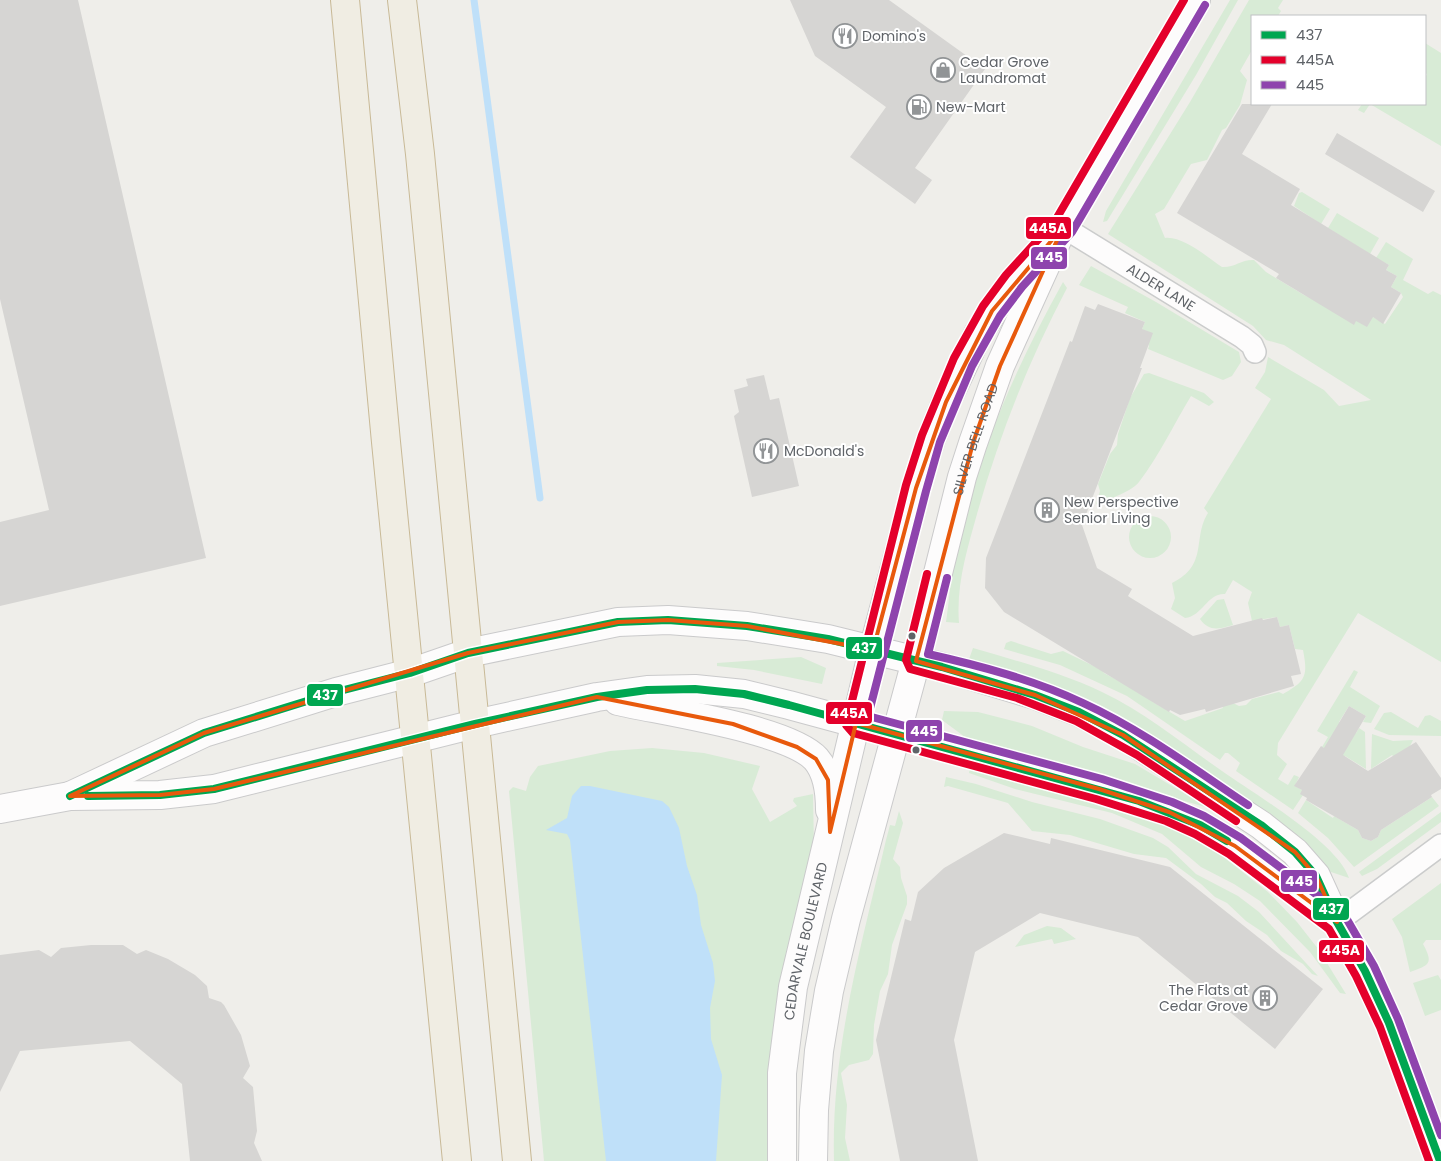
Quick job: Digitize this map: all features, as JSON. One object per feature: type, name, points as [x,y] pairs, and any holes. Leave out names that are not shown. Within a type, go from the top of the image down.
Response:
[{"type":"highway","points":[[345,0],[386,442],[457,1161]]},
{"type":"highway","points":[[402,0],[422,174],[517,1161]]},
{"type":"street","name":"SILVER BELL ROAD","points":[[896,733],[960,486],[1000,366],[1063,226],[1196,0]]},
{"type":"street","name":"SILVER BELL ROAD","points":[[856,723],[873,650],[916,488],[931,439],[946,402],[970,348],[992,310],[1014,281],[1063,226]]},
{"type":"street","name":"ALDER LANE","points":[[1063,226],[1242,337],[1252,345],[1255,352]]},
{"type":"street","points":[[70,796],[204,733],[336,692],[410,673],[468,653],[618,622],[668,620],[747,626],[828,640],[916,661],[1035,695],[1079,712],[1123,735],[1262,825],[1295,852],[1316,876],[1337,922],[1366,971],[1389,1022],[1440,1161]]},
{"type":"street","points":[[0,809],[70,796],[160,795],[214,790],[475,724],[597,697],[647,690],[695,689],[744,694],[896,733],[1138,801],[1200,825],[1235,846],[1337,922]]},
{"type":"street","points":[[597,697],[733,724],[778,738],[797,747],[816,759],[828,780],[830,832]]},
{"type":"street","name":"CEDARVALE BOULEVARD","points":[[782,1161],[782,1073],[793,987],[856,723]]},
{"type":"street","points":[[813,1161],[815,1100],[829,990],[896,733]]},
{"type":"street","points":[[1337,922],[1441,845]]},
{"type":"highlighted area","points":[[1063,227],[1000,366],[973,443],[916,661],[1035,695],[1123,735],[1295,852],[1316,876],[1337,922],[1235,846],[1169,812],[1099,789],[856,723],[830,832],[828,780],[816,759],[797,747],[733,724],[597,697],[214,789],[160,795],[70,796],[204,733],[468,653],[618,622],[668,620],[747,626],[873,650],[916,488],[946,402],[992,311]]},
{"type":"green space","points":[[1230,0],[1238,0],[1196,75],[1107,221],[1103,222],[1106,211]]},
{"type":"green space","points":[[1249,0],[1283,0],[1278,8],[1281,11],[1279,15],[1251,15],[1251,52],[1240,71],[1247,80],[1240,105],[1226,128],[1222,130],[1207,160],[1191,164],[1164,209],[1155,214],[1165,238],[1172,238],[1187,244],[1222,267],[1254,260],[1266,272],[1304,295],[1356,321],[1373,317],[1385,324],[1403,297],[1401,293],[1391,287],[1397,276],[1386,270],[1389,265],[1376,258],[1386,242],[1413,259],[1403,280],[1428,294],[1433,291],[1441,295],[1441,662],[1358,613],[1278,743],[1277,755],[1287,764],[1278,779],[1288,785],[1294,775],[1299,777],[1295,786],[1302,790],[1303,795],[1293,810],[1236,771],[1240,763],[1228,753],[1225,753],[1220,760],[1127,696],[1060,665],[1004,649],[1006,643],[1011,641],[1051,654],[1063,651],[1102,670],[1104,673],[1154,700],[1153,702],[1185,721],[1223,708],[1222,706],[1233,703],[1239,706],[1246,705],[1252,699],[1279,692],[1283,694],[1297,685],[1304,677],[1303,650],[1295,649],[1289,625],[1280,627],[1277,617],[1252,621],[1248,603],[1252,592],[1233,580],[1225,594],[1214,597],[1196,613],[1185,618],[1171,609],[1175,598],[1172,583],[1184,576],[1191,568],[1198,551],[1203,522],[1208,513],[1204,508],[1271,399],[1255,388],[1265,372],[1268,357],[1324,390],[1339,406],[1371,400],[1284,345],[1266,340],[1253,326],[1108,234],[1190,102]]},
{"type":"green space","points":[[1426,44],[1441,53],[1441,146],[1372,105],[1426,105]]},
{"type":"green space","points":[[1361,105],[1369,105],[1364,113],[1358,110]]},
{"type":"green space","points":[[1302,192],[1330,209],[1321,224],[1294,206],[1299,193]]},
{"type":"green space","points":[[1337,213],[1379,238],[1370,254],[1328,228]]},
{"type":"green space","points":[[1091,266],[1156,302],[1239,352],[1241,362],[1232,376],[1223,380],[1148,349],[1149,346],[1142,329],[1145,322],[1125,313],[1128,307],[1079,285]]},
{"type":"green space","points":[[1063,282],[1067,288],[1040,343],[1016,399],[986,485],[963,568],[959,595],[959,623],[946,622],[953,565],[961,528],[983,455],[1028,349]]},
{"type":"green space","points":[[1149,373],[1204,393],[1214,402],[1209,406],[1191,396],[1160,451],[1139,482],[1130,490],[1100,506],[1096,504],[1100,491],[1098,484],[1110,454],[1117,445],[1118,434],[1130,398],[1144,374]]},
{"type":"green space","points":[[1146,516],[1154,516],[1165,522],[1171,537],[1165,552],[1154,558],[1146,558],[1135,552],[1129,541],[1129,533],[1135,522]]},
{"type":"green space","points":[[1224,599],[1233,625],[1219,628],[1207,626],[1200,619],[1217,600]]},
{"type":"green space","points":[[973,648],[1038,667],[1070,679],[1102,692],[1134,709],[1293,820],[1329,850],[1342,864],[1349,878],[1328,871],[1043,684],[968,662]]},
{"type":"green space","points":[[801,657],[826,668],[822,684],[754,670],[717,666],[717,663]]},
{"type":"green space","points":[[1354,670],[1358,672],[1350,687],[1380,706],[1371,723],[1363,722],[1366,716],[1349,706],[1339,722],[1356,733],[1359,728],[1365,732],[1366,769],[1345,756],[1343,759],[1322,747],[1328,737],[1317,731]]},
{"type":"green space","points":[[944,711],[978,712],[1032,726],[1083,747],[1135,764],[1209,808],[969,740],[942,720]]},
{"type":"green space","points":[[1391,712],[1418,728],[1425,716],[1430,715],[1441,721],[1441,736],[1389,735],[1374,729],[1384,713]]},
{"type":"green space","points":[[1372,734],[1393,741],[1413,740],[1410,746],[1371,769]]},
{"type":"green space","points":[[652,748],[704,753],[760,766],[752,789],[770,822],[797,806],[793,801],[794,798],[813,794],[814,849],[774,1161],[544,1161],[509,791],[513,787],[526,791],[530,777],[538,766],[610,751]]},
{"type":"green space","points":[[970,768],[1073,793],[1179,830],[1221,855],[1268,892],[1297,922],[1319,950],[1346,994],[1340,993],[1310,952],[1260,901],[1234,884],[1201,867],[1162,834],[1112,813],[1015,789],[969,773]]},
{"type":"green space","points":[[946,777],[1100,819],[1153,838],[1168,847],[1196,874],[1238,896],[1259,912],[1318,976],[1312,974],[1303,964],[1281,951],[1267,935],[1246,921],[1227,903],[1215,897],[1166,858],[1134,854],[1070,835],[1032,831],[1008,803],[948,786],[944,787]]},
{"type":"green space","points":[[1432,797],[1439,806],[1354,867],[1328,838],[1298,813],[1306,800],[1333,818],[1334,816],[1358,830],[1362,838],[1371,841],[1378,837],[1381,830]]},
{"type":"green space","points":[[899,811],[903,823],[893,859],[900,867],[907,904],[892,945],[888,974],[880,991],[874,1025],[873,1054],[869,1060],[849,1065],[841,1073],[847,1105],[845,1138],[850,1161],[834,1161],[837,1079],[850,999],[886,840],[890,825],[895,826]]},
{"type":"green space","points":[[1441,812],[1441,822],[1377,869],[1362,876],[1359,872]]},
{"type":"green space","points":[[1441,883],[1441,940],[1426,940],[1423,944],[1428,956],[1428,963],[1410,972],[1402,937],[1392,919]]},
{"type":"green space","points":[[1047,926],[1061,928],[1076,939],[1054,944],[1052,939],[1015,947],[1024,935]]},
{"type":"green space","points":[[1438,975],[1441,980],[1441,1010],[1425,1016],[1413,983]]},
{"type":"water","points":[[581,786],[590,786],[662,801],[669,807],[679,828],[687,866],[697,895],[701,925],[713,963],[715,981],[710,1008],[711,1039],[722,1075],[716,1161],[606,1161],[570,840],[567,834],[546,830],[567,818],[572,796]]},
{"type":"building","points":[[0,0],[78,0],[206,558],[0,606],[0,522],[49,510],[0,299]]},
{"type":"building","points":[[790,0],[889,0],[985,69],[915,168],[932,180],[915,204],[850,157],[886,107],[815,56]]},
{"type":"building","points":[[1242,104],[1271,105],[1242,154],[1300,189],[1291,205],[1389,265],[1386,270],[1397,276],[1391,287],[1401,293],[1383,324],[1373,317],[1367,327],[1356,321],[1354,325],[1276,278],[1279,274],[1177,213]]},
{"type":"building","points":[[1337,133],[1435,191],[1423,212],[1325,154]]},
{"type":"building","name":"New Perspective Senior Living","points":[[1098,304],[1145,322],[1142,329],[1153,333],[1140,368],[1142,368],[1082,525],[1097,568],[1132,589],[1128,596],[1193,636],[1262,618],[1263,620],[1277,617],[1280,627],[1289,625],[1301,674],[1291,676],[1294,686],[1206,712],[1205,709],[1180,715],[1170,710],[1169,712],[1004,612],[985,588],[986,558],[1070,341],[1072,342],[1085,306],[1095,310]]},
{"type":"building","name":"McDonald's","points":[[764,375],[770,400],[779,398],[799,486],[752,497],[734,416],[739,412],[734,390],[748,386],[746,379]]},
{"type":"building","points":[[1349,706],[1366,716],[1343,755],[1368,771],[1416,742],[1441,778],[1441,789],[1431,795],[1432,797],[1381,830],[1378,837],[1371,841],[1362,838],[1358,830],[1306,800],[1307,798],[1300,794],[1302,790],[1294,786],[1321,746],[1324,748]]},
{"type":"building","name":"The Flats at Cedar Grove","points":[[1004,833],[1050,844],[1051,838],[1170,867],[1323,989],[1275,1049],[1138,937],[1040,913],[975,952],[954,1040],[978,1161],[900,1161],[876,1040],[905,919],[911,921],[918,892],[944,868]]},
{"type":"building","points":[[91,945],[123,945],[137,954],[146,950],[168,959],[195,975],[207,986],[209,998],[224,1005],[241,1035],[250,1066],[243,1078],[253,1087],[257,1131],[254,1143],[262,1161],[190,1161],[182,1084],[130,1041],[20,1051],[0,1092],[0,955],[39,950],[51,957],[61,948]]},
{"type":"waterway","points":[[474,0],[540,498]]},
{"type":"transit line","name":"445A","points":[[1184,0],[1055,221],[1006,275],[983,306],[954,358],[922,435],[906,485],[846,725],[853,733],[1096,799],[1166,821],[1195,834],[1229,854],[1329,929],[1356,976],[1380,1027],[1429,1161]]},
{"type":"transit line","name":"445","points":[[1205,5],[1072,232],[1022,287],[1000,316],[972,366],[940,442],[868,716],[1102,779],[1172,802],[1204,816],[1241,838],[1345,916],[1374,966],[1398,1019],[1441,1135]]},
{"type":"transit line","name":"445A","points":[[927,574],[906,660],[910,669],[1017,698],[1076,721],[1137,755],[1236,821]]},
{"type":"transit line","name":"445","points":[[947,578],[928,654],[1007,674],[1046,687],[1083,703],[1126,725],[1248,805]]},
{"type":"transit line","name":"437","points":[[70,796],[204,733],[336,692],[410,673],[468,653],[618,622],[668,620],[747,626],[828,639],[942,667],[1035,695],[1079,712],[1123,735],[1261,825],[1295,852],[1316,876],[1337,922],[1365,971],[1389,1023],[1440,1161]]},
{"type":"transit line","name":"437","points":[[88,796],[160,795],[214,789],[475,724],[597,697],[647,690],[695,689],[744,694],[789,705],[1139,801],[1200,825],[1227,841]]},
{"type":"place","name":"Domino's","points":[[845,36]]},
{"type":"place","name":"Cedar Grove Laundromat","points":[[943,70]]},
{"type":"place","name":"New-Mart","points":[[919,107]]},
{"type":"place","name":"McDonald's","points":[[766,451]]},
{"type":"place","name":"New Perspective Senior Living","points":[[1047,510]]},
{"type":"place","name":"The Flats at Cedar Grove","points":[[1265,998]]}]
